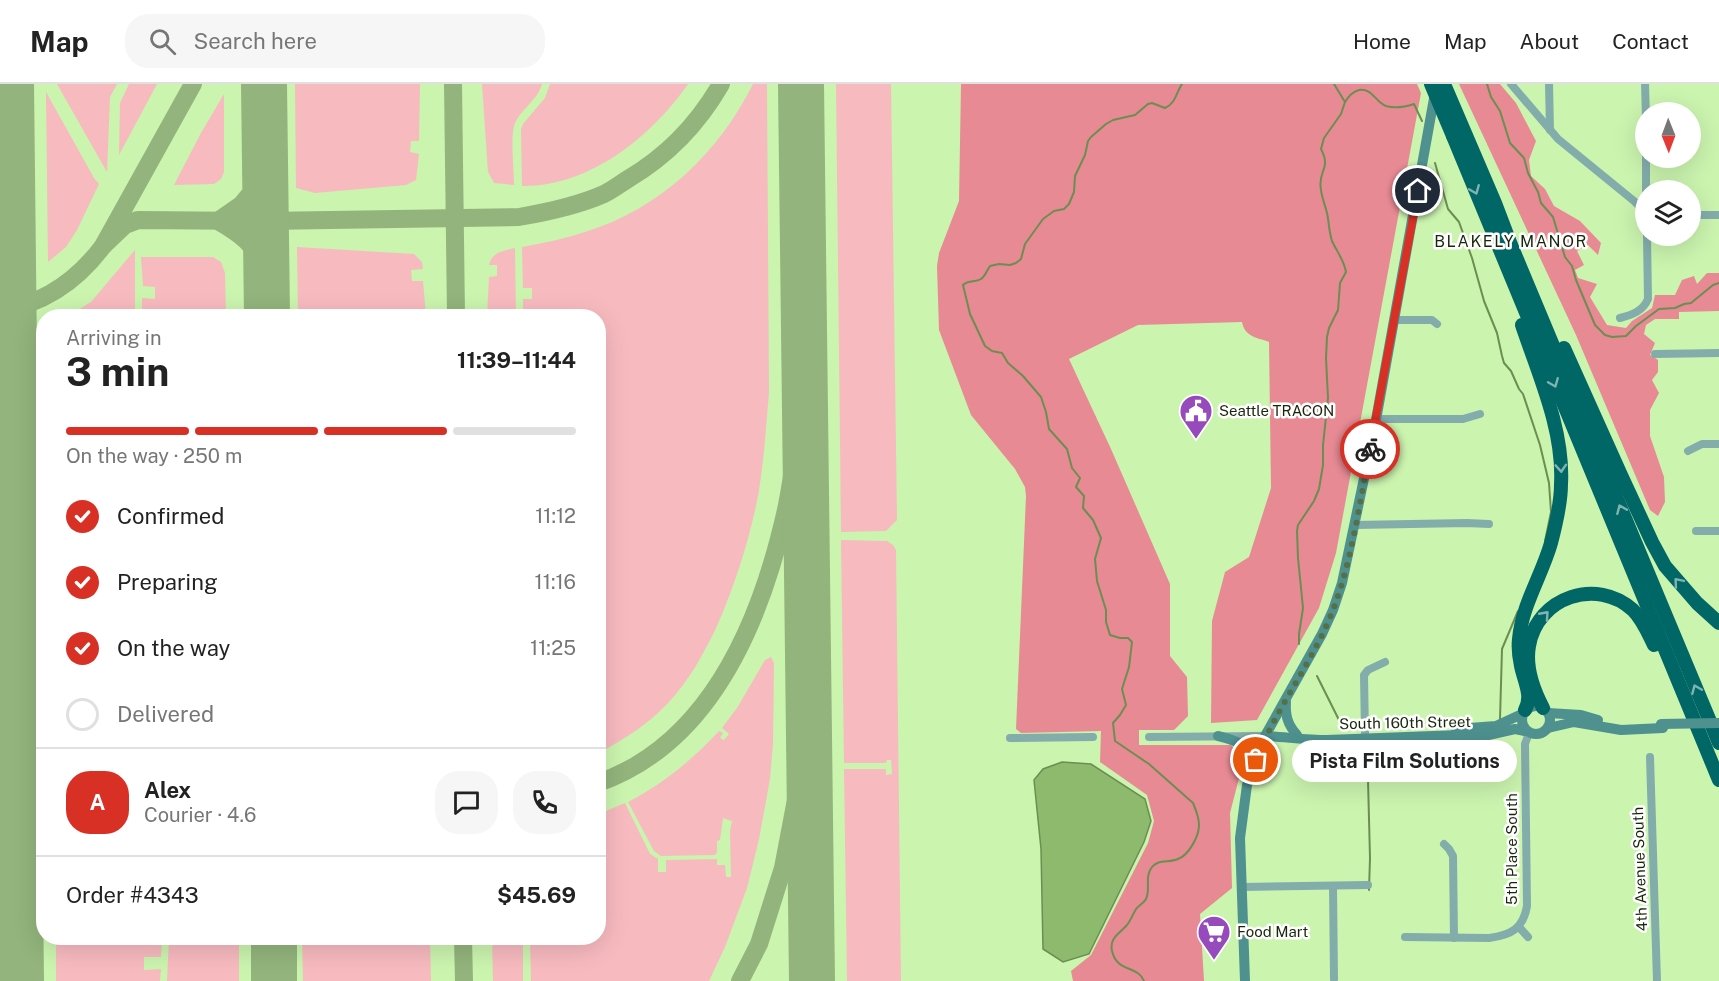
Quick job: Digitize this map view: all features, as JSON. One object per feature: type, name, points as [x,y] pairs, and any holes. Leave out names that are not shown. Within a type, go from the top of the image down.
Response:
[{"type":"highway","points":[[1431,84],[1719,780]]},
{"type":"highway","points":[[1444,84],[1719,743]]},
{"type":"highway","points":[[1495,203],[1510,226],[1652,542],[1679,585],[1719,623]]},
{"type":"highway","points":[[1508,271],[1510,290],[1553,421],[1562,484],[1558,515],[1550,546],[1521,627],[1519,657],[1529,696],[1523,712]]},
{"type":"highway","points":[[1546,710],[1536,694],[1529,671],[1528,654],[1531,636],[1543,615],[1554,604],[1586,593],[1611,597],[1626,604],[1638,616],[1666,669],[1685,698]]},
{"type":"main road","points":[[1245,981],[1240,838],[1247,785],[1265,736],[1322,634],[1342,583],[1395,320],[1437,84]]},
{"type":"main road","points":[[1287,696],[1287,720],[1298,735]]},
{"type":"main road","points":[[1719,723],[1662,726],[1621,730],[1574,722],[1548,728],[1537,735],[1527,732],[1521,723],[1523,712],[1534,706],[1616,723],[1662,726],[1719,728]]},
{"type":"main road","points":[[1546,710],[1550,720],[1548,728]]},
{"type":"main road","name":"South 160th Street","points":[[1265,736],[1486,728],[1503,724],[1523,712]]},
{"type":"main road","name":"South 160th Street","points":[[1285,736],[1304,740],[1371,739],[1484,736],[1515,729],[1527,732]]},
{"type":"main road","points":[[1218,736],[1234,740],[1242,745],[1250,756],[1251,771]]},
{"type":"street","points":[[1512,84],[1558,139],[1635,202]]},
{"type":"street","points":[[1550,84],[1550,130]]},
{"type":"street","points":[[1645,84],[1646,102]]},
{"type":"street","points":[[1701,215],[1719,215]]},
{"type":"street","points":[[1620,318],[1632,315],[1646,304],[1648,299],[1647,246]]},
{"type":"street","points":[[1395,320],[1432,320],[1437,324]]},
{"type":"street","points":[[1655,354],[1719,353]]},
{"type":"street","points":[[1376,419],[1463,419],[1480,414]]},
{"type":"street","points":[[1688,451],[1702,444],[1719,444]]},
{"type":"street","points":[[1355,525],[1490,524]]},
{"type":"street","points":[[1696,531],[1719,531]]},
{"type":"street","points":[[1365,734],[1365,675],[1368,670],[1385,662]]},
{"type":"street","name":"5th Place South","points":[[1519,927],[1525,918],[1527,906],[1525,744],[1527,732]]},
{"type":"street","name":"South 160th Street","points":[[1149,737],[1265,736]]},
{"type":"street","points":[[1010,738],[1093,737]]},
{"type":"street","name":"4th Avenue South","points":[[1650,757],[1657,981]]},
{"type":"street","points":[[1444,844],[1453,856],[1454,938]]},
{"type":"street","points":[[1333,885],[1334,979]]},
{"type":"street","points":[[1242,886],[1368,885]]},
{"type":"street","points":[[1405,937],[1489,938],[1501,936],[1519,927],[1528,937]]},
{"type":"shaded area","points":[[57,84],[117,84],[110,97],[107,172]]},
{"type":"shaded area","points":[[129,84],[157,84],[119,155],[120,103]]},
{"type":"shaded area","points":[[295,84],[420,84],[419,141],[411,141],[410,152],[419,154],[416,180],[406,185],[315,193],[296,188]]},
{"type":"shaded area","points":[[482,84],[542,84],[537,95],[515,123],[512,144],[514,185],[494,183],[488,172]]},
{"type":"shaded area","points":[[550,84],[688,84],[656,122],[616,155],[571,178],[547,184],[522,186],[521,129],[545,98]]},
{"type":"shaded area","points":[[753,84],[767,84],[769,392],[758,496],[736,579],[717,626],[689,676],[661,711],[627,737],[606,749],[606,309],[523,309],[523,299],[532,299],[532,288],[523,288],[522,247],[569,237],[612,222],[662,194],[704,156],[739,110]]},
{"type":"shaded area","points":[[836,84],[891,84],[897,520],[886,531],[841,532]]},
{"type":"shaded area","points":[[961,84],[1417,84],[1421,93],[1336,553],[1319,608],[1257,720],[1211,723],[1212,621],[1225,572],[1249,557],[1271,488],[1269,342],[1248,334],[1242,322],[1138,325],[1069,359],[1170,584],[1170,656],[1187,677],[1188,716],[1174,730],[1139,730],[1139,745],[1231,745],[1244,759],[1230,813],[1232,888],[1200,914],[1204,981],[1073,981],[1071,971],[1091,955],[1148,843],[1154,821],[1147,795],[1100,762],[1101,731],[1021,733],[1016,729],[1025,487],[1015,469],[971,415],[939,330],[937,266],[939,253],[959,201]]},
{"type":"shaded area","points":[[1459,84],[1500,84],[1516,103],[1536,141],[1529,160],[1531,176],[1545,189],[1554,206],[1580,221],[1601,243],[1598,255],[1588,245],[1577,251],[1584,265],[1575,270],[1578,278],[1597,284],[1590,297],[1607,325],[1626,328],[1632,321],[1652,308],[1655,295],[1675,295],[1682,280],[1694,276],[1697,284],[1707,273],[1719,273],[1719,311],[1679,312],[1679,319],[1655,319],[1646,325],[1644,334],[1655,343],[1650,355],[1658,360],[1658,372],[1652,380],[1659,393],[1650,410],[1650,436],[1664,477],[1665,502],[1658,516],[1650,510],[1576,335]]},
{"type":"shaded area","points":[[46,92],[99,184],[77,230],[66,247],[48,262]]},
{"type":"shaded area","points":[[224,94],[224,172],[221,179],[214,184],[174,185],[201,133]]},
{"type":"shaded area","points":[[297,247],[414,254],[422,262],[423,269],[411,270],[412,281],[423,281],[425,309],[298,309]]},
{"type":"shaded area","points":[[515,248],[516,309],[487,309],[489,277],[497,276],[497,265],[489,265],[493,257]]},
{"type":"shaded area","points":[[135,250],[135,309],[80,309],[91,302]]},
{"type":"shaded area","points":[[141,257],[213,257],[221,262],[225,273],[226,309],[142,309],[142,298],[155,299],[155,287],[143,286]]},
{"type":"shaded area","points":[[841,540],[887,541],[896,550],[901,981],[847,981],[844,769],[886,769],[886,775],[892,774],[891,760],[887,760],[886,763],[844,763]]},
{"type":"shaded area","points":[[771,657],[774,663],[770,779],[747,888],[725,947],[709,981],[531,981],[530,945],[606,945],[606,811],[625,803],[650,854],[658,859],[658,872],[666,872],[666,860],[717,859],[717,865],[725,865],[726,877],[731,877],[730,831],[732,821],[723,818],[715,855],[661,856],[654,851],[628,802],[677,771],[719,731],[723,733],[720,738],[724,740],[729,734],[722,728],[737,708],[765,660]]},
{"type":"shaded area","points":[[1062,762],[1091,764],[1145,799],[1151,821],[1144,842],[1089,954],[1063,962],[1043,949],[1041,849],[1034,780],[1043,769]]},
{"type":"shaded area","points":[[56,945],[162,945],[161,957],[144,957],[144,970],[161,969],[160,981],[56,981]]},
{"type":"shaded area","points":[[169,945],[239,945],[239,981],[167,981]]},
{"type":"shaded area","points":[[302,945],[430,945],[431,981],[303,981]]},
{"type":"shaded area","points":[[492,945],[523,945],[523,981],[493,981]]},
{"type":"waterway","points":[[1144,981],[1137,973],[1118,963],[1111,946],[1136,909],[1146,899],[1148,875],[1152,867],[1157,863],[1178,859],[1189,849],[1199,829],[1198,816],[1193,803],[1149,764],[1115,741],[1113,723],[1126,705],[1122,689],[1129,667],[1132,642],[1128,638],[1110,635],[1106,622],[1106,610],[1097,581],[1095,559],[1101,538],[1093,520],[1083,508],[1084,496],[1076,487],[1080,478],[1072,468],[1067,449],[1049,429],[1041,397],[1008,363],[1002,353],[992,351],[985,346],[970,314],[963,285],[982,278],[990,266],[1016,263],[1021,259],[1025,244],[1043,219],[1054,211],[1064,209],[1069,204],[1074,192],[1075,176],[1091,137],[1106,124],[1135,115],[1148,104],[1152,103],[1165,108],[1169,106],[1182,84]]},
{"type":"waterway","points":[[1334,84],[1345,102],[1354,92],[1364,90],[1386,106],[1400,107],[1414,104],[1422,121]]},
{"type":"waterway","points":[[1487,84],[1491,97],[1500,111],[1510,143],[1524,158],[1541,203],[1553,217],[1565,257],[1572,266],[1595,325],[1605,335],[1626,336],[1659,309],[1675,308],[1691,303],[1713,285],[1719,283]]},
{"type":"waterway","points":[[1299,644],[1303,608],[1297,531],[1298,525],[1319,489],[1328,398],[1327,337],[1338,310],[1340,283],[1346,272],[1332,241],[1321,193],[1320,183],[1325,166],[1321,149],[1324,138],[1341,114],[1345,102]]},
{"type":"waterway","points":[[1435,163],[1448,209],[1459,222],[1472,258],[1484,301],[1497,333],[1504,363],[1523,394],[1540,445],[1549,483],[1551,512],[1545,541]]},
{"type":"waterway","points":[[1500,719],[1502,649],[1518,611]]},
{"type":"waterway","points":[[1317,676],[1340,722]]},
{"type":"waterway","points":[[1363,747],[1371,760],[1368,780],[1369,890]]},
{"type":"taxiway","points":[[0,311],[16,308],[45,297],[70,280],[93,259],[103,246],[193,84]]},
{"type":"taxiway","points":[[453,84],[456,309]]},
{"type":"taxiway","points":[[103,246],[125,225],[138,220],[265,221],[519,217],[562,208],[604,194],[656,160],[692,126],[721,84]]},
{"type":"taxiway","points":[[265,162],[251,193],[241,205],[218,221],[246,241],[257,253],[266,270]]},
{"type":"taxiway","points":[[0,308],[6,302],[12,287],[13,244]]},
{"type":"taxiway","points":[[0,314],[9,324],[11,331],[14,366]]},
{"type":"taxiway","points":[[606,779],[638,764],[672,739],[701,707],[726,672],[763,592],[776,551],[789,495],[805,393]]},
{"type":"taxiway","points":[[0,788],[8,777],[16,751],[18,681]]},
{"type":"taxiway","points":[[740,981],[759,944],[783,868],[809,719]]},
{"type":"taxiway","points":[[0,808],[36,807]]},
{"type":"taxiway","points":[[0,811],[11,819],[16,830],[20,902]]},
{"type":"taxiway","points":[[463,945],[464,981]]},
{"type":"runway","points":[[11,84],[21,981]]},
{"type":"runway","points":[[264,84],[267,309]]},
{"type":"runway","points":[[801,84],[812,981]]},
{"type":"runway","points":[[274,945],[274,981]]},
{"type":"way so far","points":[[1256,760],[1265,736],[1333,610],[1342,583],[1370,449]]},
{"type":"place","name":"Seattle TRACON","points":[[1196,440]]},
{"type":"place","name":"Pista Film Solutions","points":[[1256,760]]},
{"type":"place","name":"Food Mart","points":[[1214,961]]},
{"type":"district","name":"BLAKELY MANOR","points":[[1511,241]]},
{"type":"route","points":[[1370,449],[1418,191]]}]
